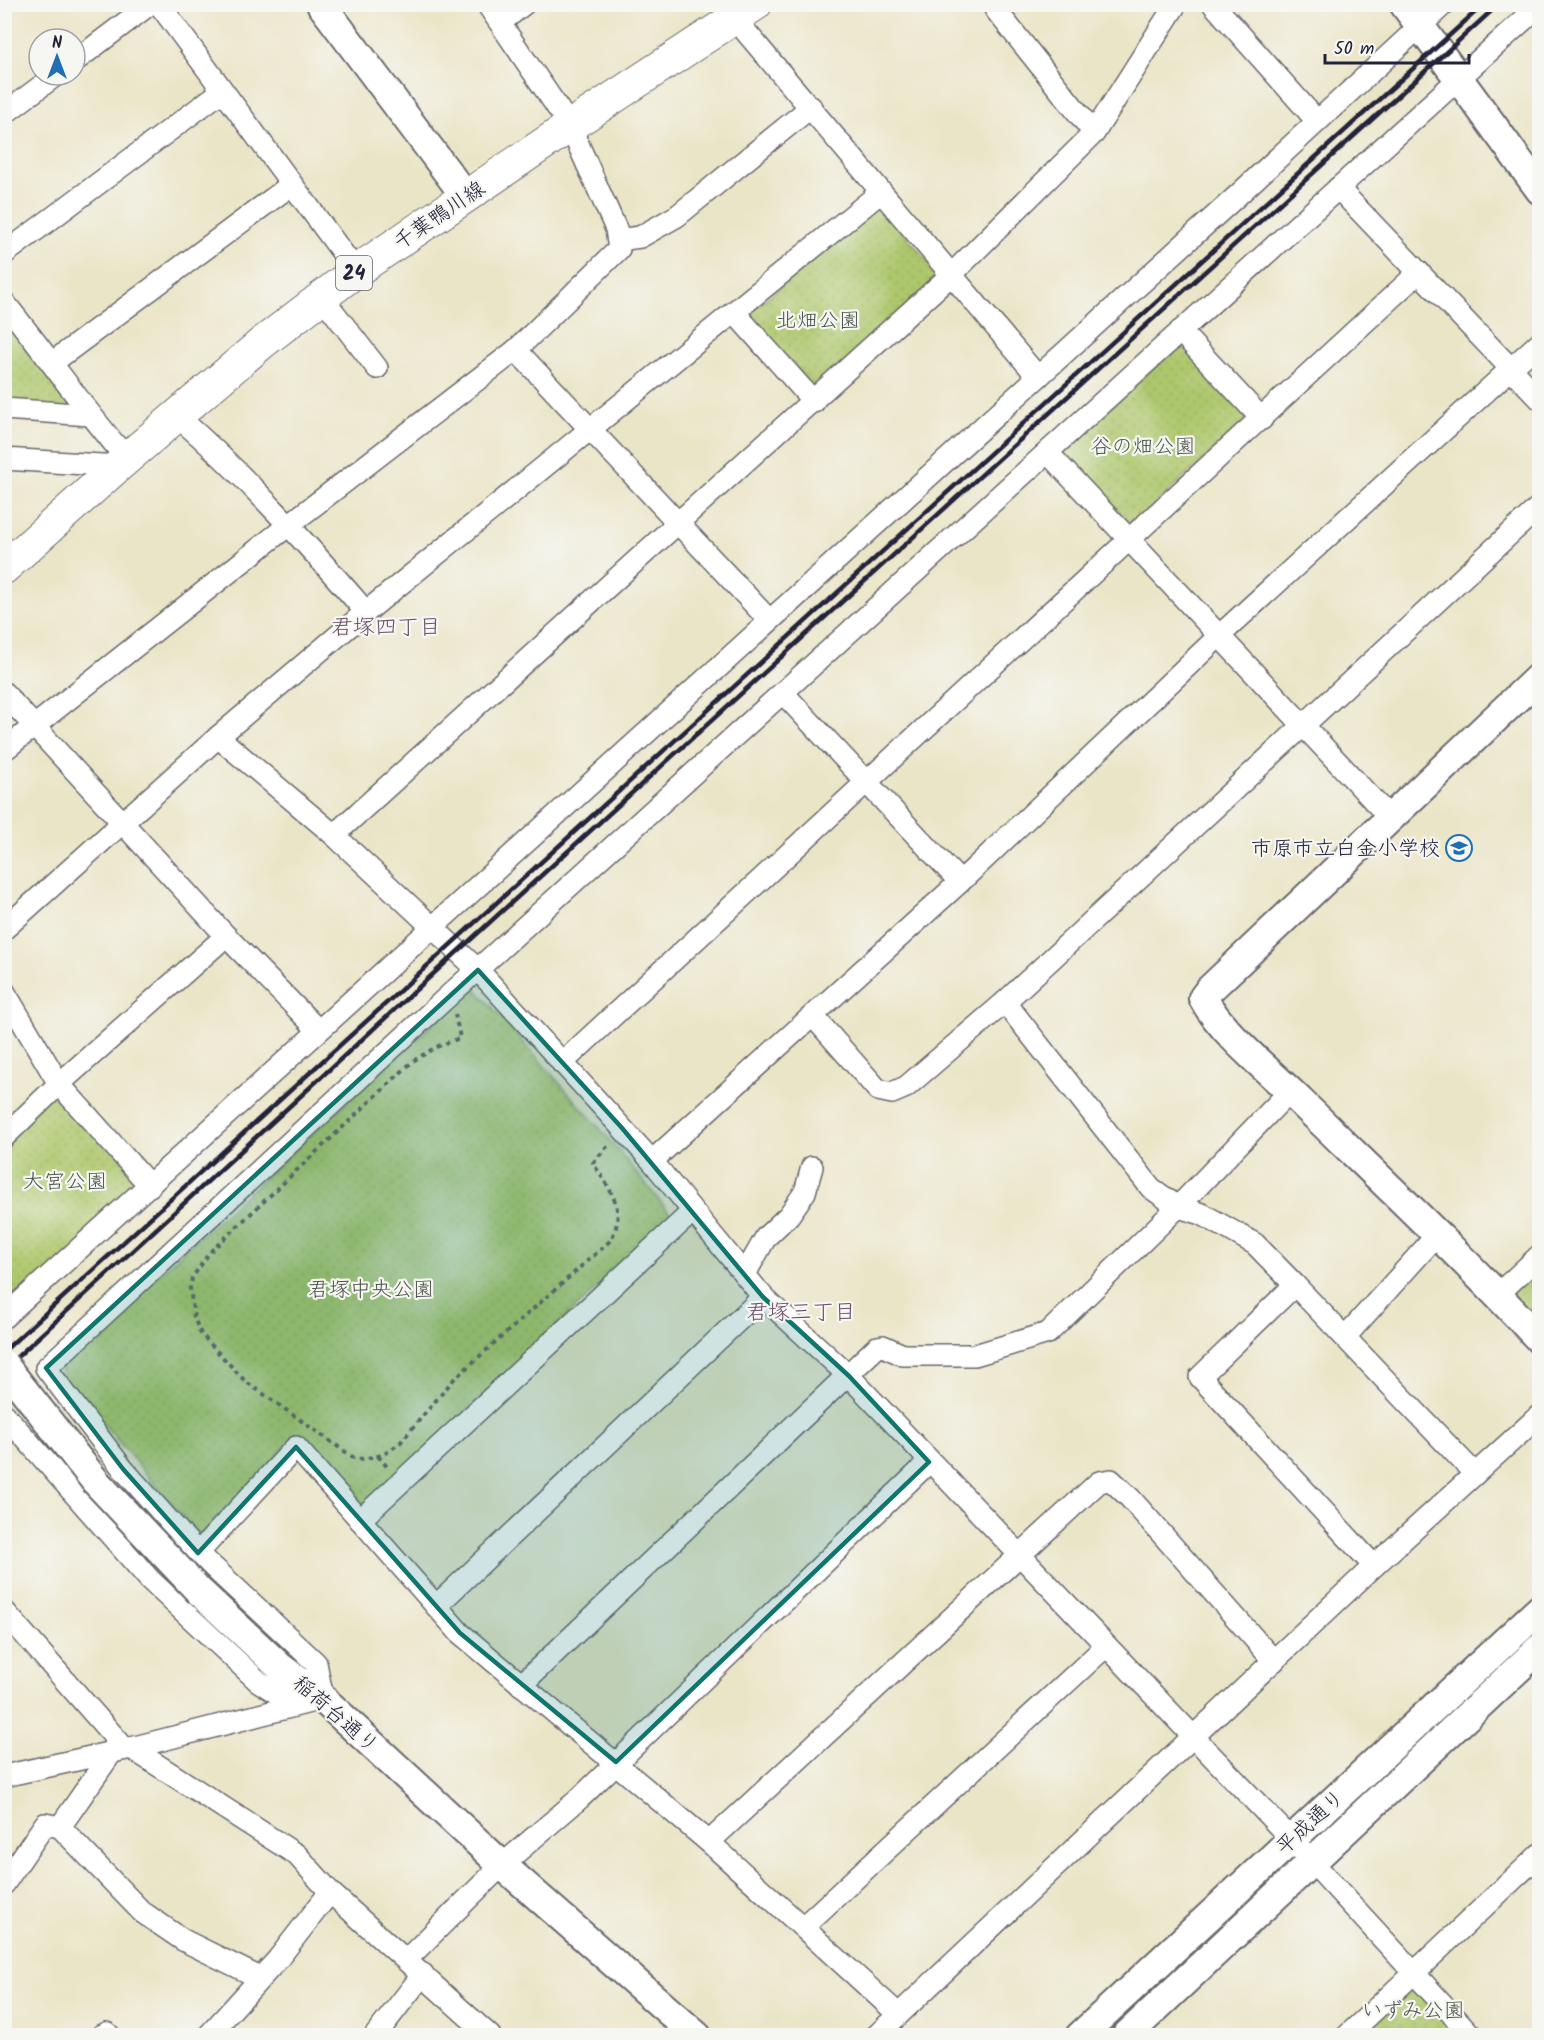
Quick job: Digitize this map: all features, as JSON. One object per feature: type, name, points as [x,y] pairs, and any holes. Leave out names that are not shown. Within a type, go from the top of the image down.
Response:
[{"type":"main road","name":"千葉鴨川線","points":[[4,568],[262,343],[356,271],[750,8]]},
{"type":"street","points":[[87,52],[150,4]]},
{"type":"street","points":[[159,4],[356,271]]},
{"type":"street","points":[[321,4],[466,197]]},
{"type":"street","points":[[4,750],[290,524],[516,350],[619,249],[616,229],[570,126],[487,4]]},
{"type":"street","points":[[501,22],[524,4]]},
{"type":"street","points":[[995,4],[995,9],[1094,133]]},
{"type":"street","points":[[334,835],[814,402],[951,275],[1094,133],[1176,4]]},
{"type":"street","points":[[1213,4],[1317,121]]},
{"type":"street","points":[[7,1309],[150,1186],[318,1030],[1317,121],[1412,15],[1444,4]]},
{"type":"street","points":[[323,1699],[316,1663],[198,1553],[123,1469],[46,1368],[445,999],[1539,5]]},
{"type":"street","points":[[750,8],[811,107],[1038,377]]},
{"type":"street","points":[[1412,15],[1539,190]]},
{"type":"street","points":[[4,114],[40,87]]},
{"type":"street","points":[[4,254],[222,91]]},
{"type":"street","points":[[618,240],[640,237],[677,216],[811,107]]},
{"type":"street","points":[[53,362],[291,185]]},
{"type":"street","points":[[1338,188],[1539,399]]},
{"type":"street","points":[[4,929],[218,736],[366,612],[881,192]]},
{"type":"street","points":[[562,1063],[1419,272]]},
{"type":"street","points":[[322,297],[377,368]]},
{"type":"street","points":[[4,302],[53,362],[123,462]]},
{"type":"street","points":[[735,313],[814,402]]},
{"type":"street","points":[[1180,330],[1262,419]]},
{"type":"street","points":[[652,1161],[730,1088],[813,1016],[861,969],[960,882],[1218,637],[1539,342]]},
{"type":"street","points":[[516,350],[677,524],[770,620]]},
{"type":"street","points":[[4,410],[90,415]]},
{"type":"street","points":[[177,416],[230,462],[290,524],[366,612]]},
{"type":"street","points":[[1048,453],[1389,817]]},
{"type":"street","points":[[4,459],[123,462]]},
{"type":"street","points":[[813,1016],[878,1090],[892,1093],[906,1087],[1005,1002],[1539,506]]},
{"type":"street","points":[[1539,676],[1389,817],[1203,998],[1209,1008],[1253,1056],[1437,1235],[1539,1340]]},
{"type":"street","points":[[4,693],[124,822],[225,936],[318,1030]]},
{"type":"street","points":[[783,693],[960,882]]},
{"type":"street","points":[[218,736],[334,835],[478,970],[652,1161],[764,1297],[849,1376],[1019,1557],[1292,1840],[1472,2036]]},
{"type":"street","points":[[4,1137],[59,1084],[225,936]]},
{"type":"street","points":[[4,991],[59,1084],[150,1186]]},
{"type":"street","points":[[1005,1002],[1151,1188],[1178,1207],[1202,1214],[1255,1244],[1475,1474]]},
{"type":"street","points":[[521,1685],[877,1347],[883,1346],[903,1354],[975,1354],[1048,1333],[1178,1207],[1290,1091]]},
{"type":"street","points":[[745,1275],[766,1237],[789,1215],[805,1192],[812,1167]]},
{"type":"street","points":[[360,1520],[692,1212]]},
{"type":"street","points":[[1345,1337],[1437,1235]]},
{"type":"street","points":[[1497,1295],[1539,1256]]},
{"type":"street","points":[[1295,1285],[1200,1377],[1374,1566]]},
{"type":"street","points":[[436,1606],[764,1297]]},
{"type":"street","name":"稲荷台通り","points":[[4,1365],[96,1482],[200,1592],[280,1667],[323,1699],[502,1865],[697,2036]]},
{"type":"street","points":[[4,1413],[150,1580],[258,1681],[278,1694],[323,1699]]},
{"type":"street","points":[[876,2036],[1374,1566],[1539,1415]]},
{"type":"street","points":[[198,1553],[296,1447],[460,1634],[709,1842],[898,2014]]},
{"type":"street","points":[[407,1959],[502,1865],[580,1798],[929,1462]]},
{"type":"street","points":[[709,1842],[1099,1482],[1111,1480],[1274,1661]]},
{"type":"street","name":"平成通り","points":[[1080,2036],[1539,1609]]},
{"type":"street","points":[[4,1611],[123,1750],[297,1855],[330,1892],[490,2036]]},
{"type":"street","points":[[804,1927],[1106,1646]]},
{"type":"street","name":"平成通り","points":[[1126,2036],[1539,1648]]},
{"type":"street","points":[[4,1776],[123,1750],[323,1699]]},
{"type":"street","points":[[60,1827],[123,1750]]},
{"type":"street","points":[[4,1884],[45,1824],[60,1827],[142,1912],[183,1940],[260,1978]]},
{"type":"street","points":[[1347,2036],[1539,1854]]},
{"type":"street","points":[[208,2036],[260,1978],[330,1892]]},
{"type":"street","points":[[375,2036],[423,1974]]},
{"type":"street","points":[[101,2036],[107,2033],[110,2036]]},
{"type":"path","points":[[445,999],[457,1017],[460,1038],[436,1047],[413,1061],[210,1252],[192,1278],[190,1288],[194,1318],[201,1334],[245,1382],[354,1458],[362,1459],[383,1455],[400,1443],[454,1379],[610,1240],[619,1223],[618,1212],[610,1191],[593,1163],[622,1128]]},
{"type":"highlighted area","points":[[478,970],[622,1128],[763,1297],[849,1376],[929,1462],[616,1762],[460,1633],[296,1447],[198,1553],[123,1469],[46,1368]]},
{"type":"green space","name":"北畑公園","points":[[876,208],[884,209],[937,272],[936,280],[820,386],[811,386],[750,319],[751,311]]},
{"type":"green space","points":[[5,304],[90,415],[5,409]]},
{"type":"green space","name":"谷の畑公園","points":[[1177,346],[1185,346],[1247,413],[1246,421],[1136,522],[1128,522],[1064,458],[1065,447]]},
{"type":"green space","name":"君塚中央公園","points":[[470,990],[477,990],[602,1131],[673,1217],[366,1505],[357,1505],[296,1435],[207,1535],[196,1533],[61,1374],[60,1364]]},
{"type":"green space","name":"大宮公園","points":[[59,1084],[150,1186],[11,1310],[5,1300],[5,1137]]},
{"type":"green space","points":[[1539,1255],[1539,1340],[1497,1295]]},
{"type":"green space","name":"いずみ公園","points":[[1413,1974],[1472,2036],[1347,2036]]},
{"type":"railway","points":[[4,1351],[1484,4]]},
{"type":"railway","points":[[4,1369],[444,964],[1499,4]]},
{"type":"place","name":"市原市立白金小学校","points":[[1459,848]]},
{"type":"district","name":"君塚四丁目","points":[[386,626]]},
{"type":"district","name":"君塚三丁目","points":[[801,1311]]}]
